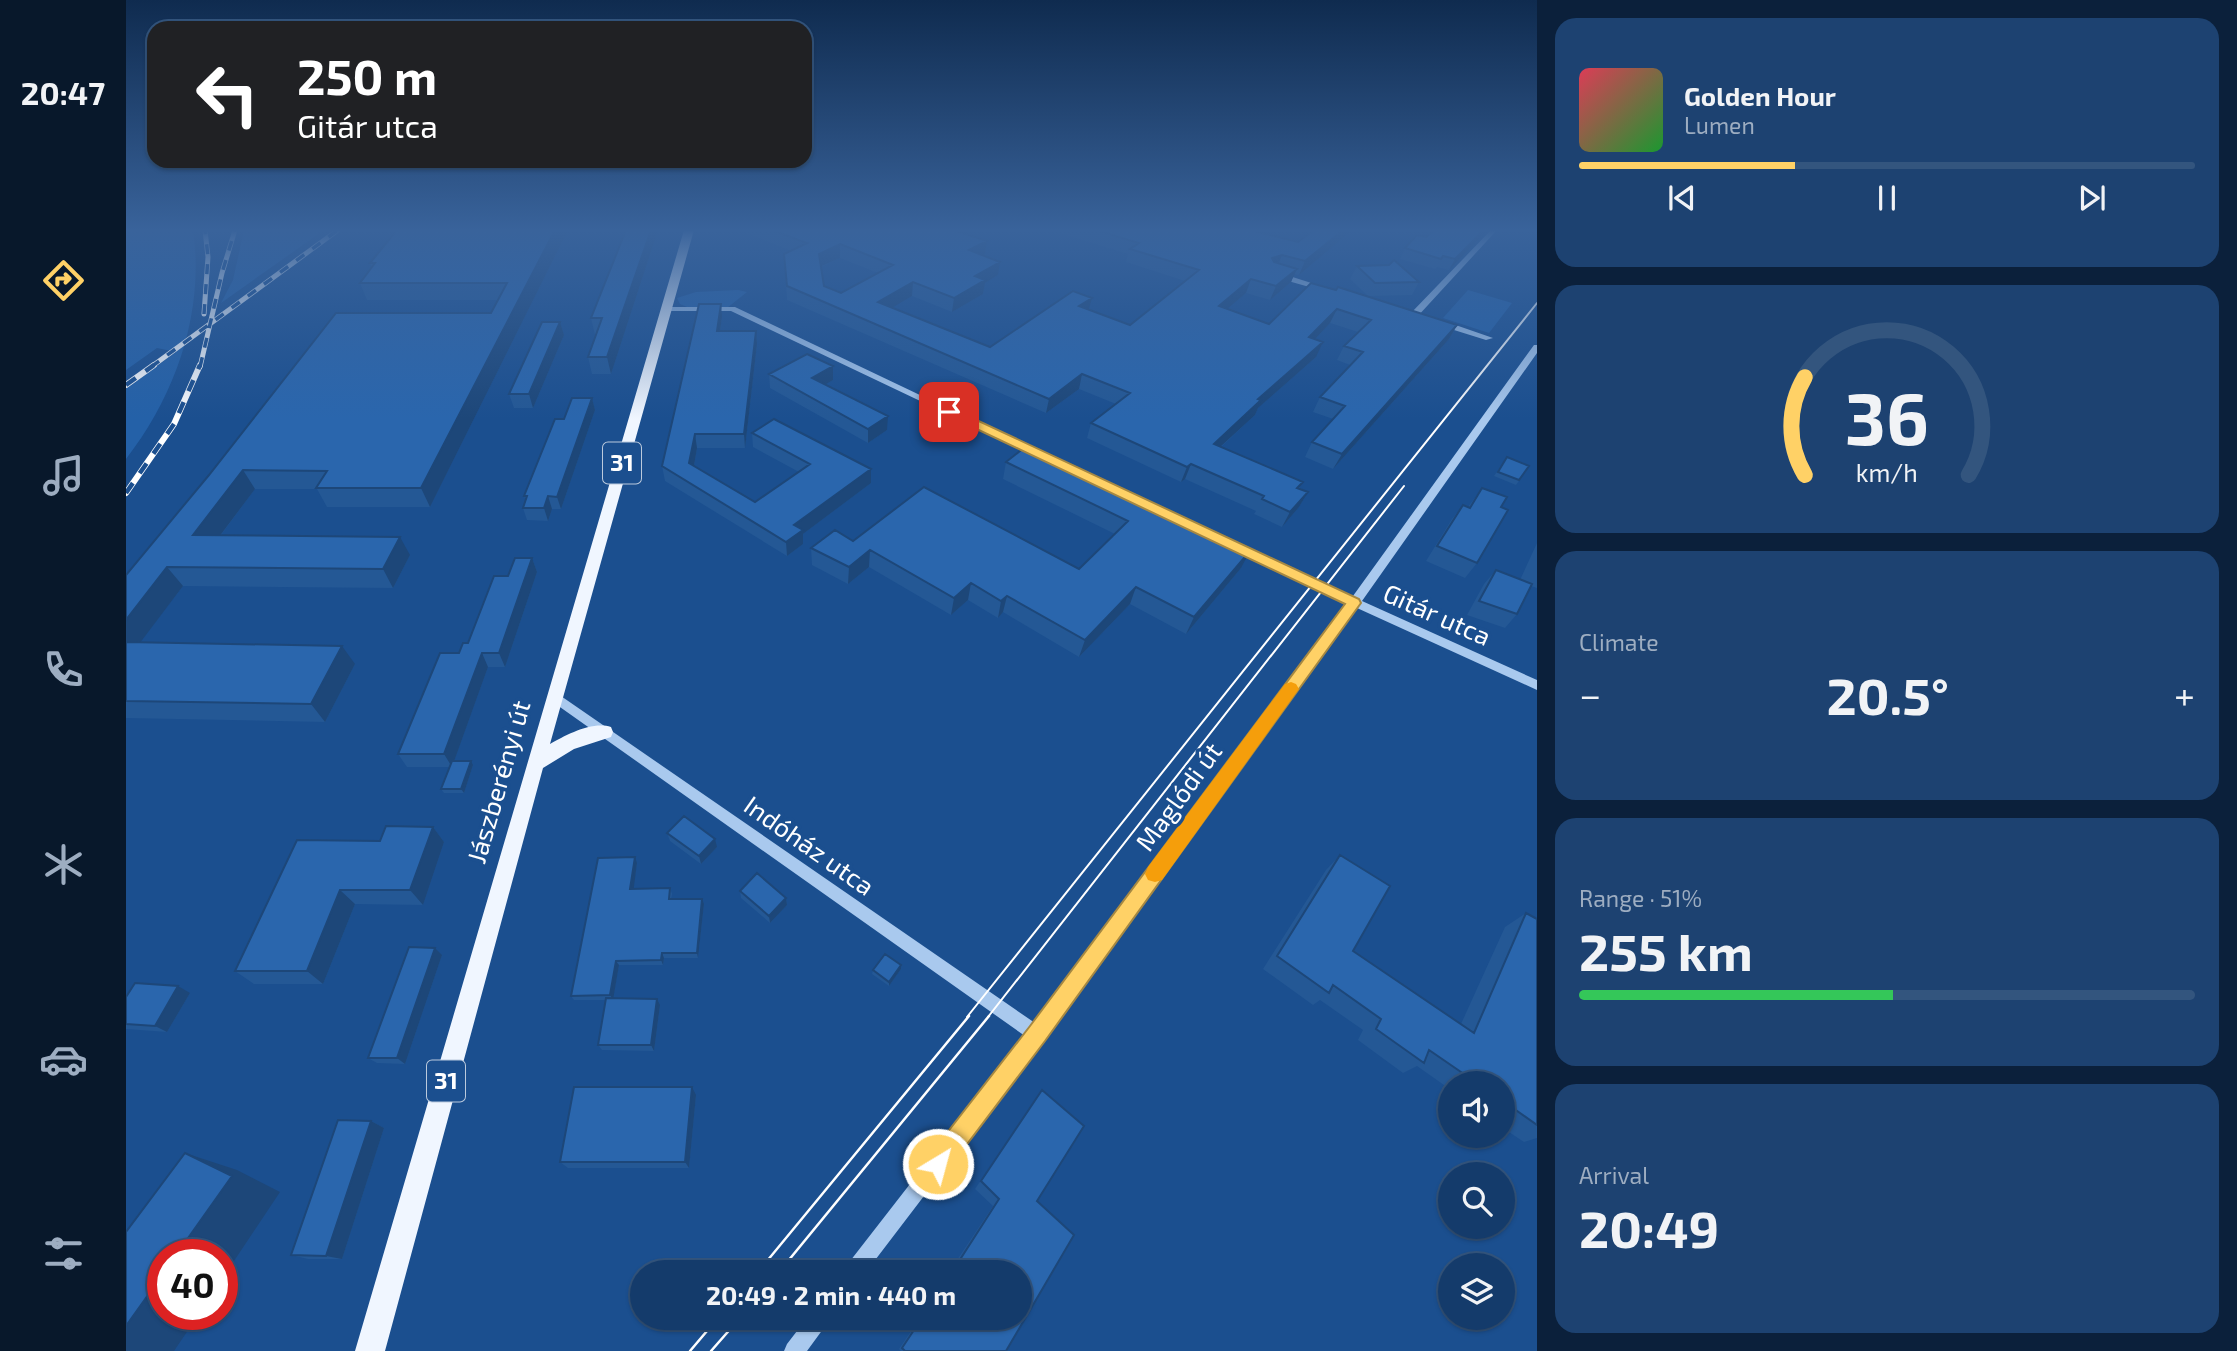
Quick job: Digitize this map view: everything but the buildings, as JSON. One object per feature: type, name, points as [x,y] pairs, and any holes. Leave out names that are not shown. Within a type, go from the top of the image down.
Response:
[{"type":"main road","name":"Jászberényi út","points":[[370,1351],[671,293]]},
{"type":"main road","points":[[535,764],[566,743],[585,735],[604,732]]},
{"type":"street","points":[[1414,315],[1435,293]]},
{"type":"street","points":[[666,309],[732,309],[1053,461]]},
{"type":"street","points":[[1401,312],[1489,338]]},
{"type":"street","name":"Maglódi út","points":[[864,1260],[1037,1034],[1536,350]]},
{"type":"street","name":"Gitár utca","points":[[1226,543],[1537,685]]},
{"type":"street","name":"Indóház utca","points":[[554,697],[1037,1034]]},
{"type":"street","points":[[794,1351],[810,1330]]},
{"type":"shaded area","points":[[126,293],[195,293],[183,351],[172,380],[144,434],[126,459],[126,389],[176,352],[157,348],[126,370]]},
{"type":"shaded area","points":[[226,293],[235,293],[221,303]]},
{"type":"shaded area","points":[[693,293],[746,293],[727,308],[687,307],[680,304],[677,298]]},
{"type":"shaded area","points":[[1465,293],[1478,293],[1512,303],[1489,333],[1443,318]]},
{"type":"tram line","points":[[967,1017],[1537,303]]},
{"type":"tram line","points":[[988,1017],[1404,486]]},
{"type":"tram line","points":[[768,1260],[969,1016]]},
{"type":"tram line","points":[[789,1260],[989,1016]]},
{"type":"tram line","points":[[690,1351],[708,1330]]},
{"type":"tram line","points":[[711,1351],[729,1330]]},
{"type":"railway","points":[[204,314],[205,293]]},
{"type":"railway","points":[[210,324],[217,293]]},
{"type":"railway","points":[[210,324],[252,293]]},
{"type":"railway","points":[[151,367],[210,324]]},
{"type":"railway","points":[[200,367],[210,324]]},
{"type":"railway","points":[[126,385],[154,365]]},
{"type":"railway","points":[[126,493],[174,424],[200,365]]},
{"type":"slow traffic","points":[[1155,874],[1291,689]]},
{"type":"route","points":[[938,1164],[1354,603],[949,412]]}]
